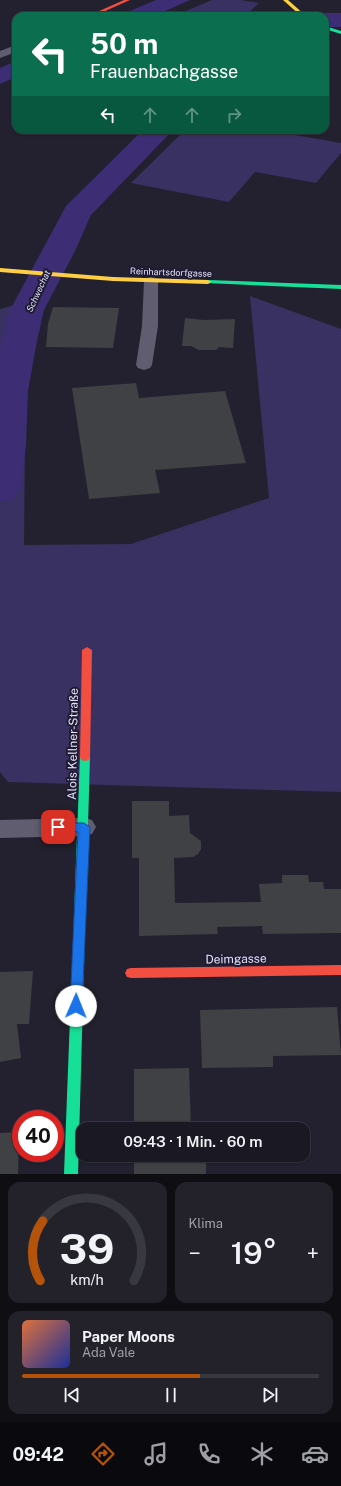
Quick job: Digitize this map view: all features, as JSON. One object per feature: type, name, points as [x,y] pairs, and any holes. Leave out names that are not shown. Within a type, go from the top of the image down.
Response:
[{"type":"street","points":[[100,12],[128,0]]},
{"type":"street","points":[[285,0],[299,12]]},
{"type":"street","points":[[329,28],[341,33]]},
{"type":"street","points":[[0,55],[12,50]]},
{"type":"street","name":"Reinhartsdorfgasse","points":[[0,270],[72,277],[150,281],[341,287]]},
{"type":"street","points":[[144,365],[150,326],[150,281]]},
{"type":"street","name":"Alois Kellner-Straße","points":[[71,1174],[77,975],[84,827],[87,650]]},
{"type":"street","points":[[0,829],[84,827]]},
{"type":"street","name":"Deimgasse","points":[[131,973],[341,970]]},
{"type":"shaded area","points":[[156,0],[190,0],[163,12],[128,12]]},
{"type":"shaded area","points":[[212,0],[240,0],[259,3],[249,12],[184,12]]},
{"type":"shaded area","points":[[12,63],[12,79],[0,84],[0,68]]},
{"type":"shaded area","points":[[181,134],[296,134],[341,143],[341,153],[316,183],[255,172],[229,202],[131,183]]},
{"type":"shaded area","points":[[250,296],[341,329],[341,792],[8,782],[0,772],[0,309],[14,305],[2,378],[25,440],[24,545],[131,544],[269,498]]},
{"type":"building","points":[[53,307],[119,308],[113,348],[46,347],[48,324]]},
{"type":"building","points":[[185,318],[204,320],[235,319],[233,348],[219,347],[216,350],[199,350],[191,346],[182,346]]},
{"type":"building","points":[[136,383],[139,398],[225,391],[246,463],[155,470],[160,493],[89,499],[72,388]]},
{"type":"building","points":[[132,801],[169,801],[169,816],[189,815],[190,833],[201,841],[201,849],[198,854],[193,857],[174,858],[175,903],[261,902],[259,884],[282,883],[282,875],[308,875],[309,882],[323,882],[324,889],[341,889],[341,933],[263,934],[262,926],[217,927],[218,934],[139,936],[139,858],[132,858]]},
{"type":"building","points":[[33,971],[29,1024],[17,1024],[21,1058],[0,1062],[0,972]]},
{"type":"building","points":[[337,1007],[341,1055],[273,1056],[273,1067],[202,1068],[200,1010]]},
{"type":"building","points":[[189,1068],[191,1122],[134,1122],[134,1069]]},
{"type":"building","points":[[12,1132],[12,1162],[18,1162],[18,1174],[0,1174],[0,1133]]},
{"type":"building","points":[[134,1162],[206,1162],[206,1174],[134,1174]]},
{"type":"waterway","name":"Schwechat","points":[[329,20],[341,20]]},
{"type":"waterway","name":"Schwechat","points":[[0,490],[7,445],[10,391],[19,341],[27,310],[59,251],[77,212],[155,134]]},
{"type":"traffic: fast","points":[[329,28],[341,33]]},
{"type":"traffic: fast","points":[[208,282],[341,287]]},
{"type":"traffic: fast","points":[[71,1174],[85,757]]},
{"type":"traffic: slow","points":[[285,0],[299,12]]},
{"type":"traffic: slow","points":[[0,270],[113,279],[208,282]]},
{"type":"traffic: jam","points":[[100,12],[128,0]]},
{"type":"traffic: jam","points":[[85,757],[87,650]]},
{"type":"traffic: jam","points":[[131,973],[341,970]]},
{"type":"route","points":[[58,827],[84,827],[76,1006]]}]
